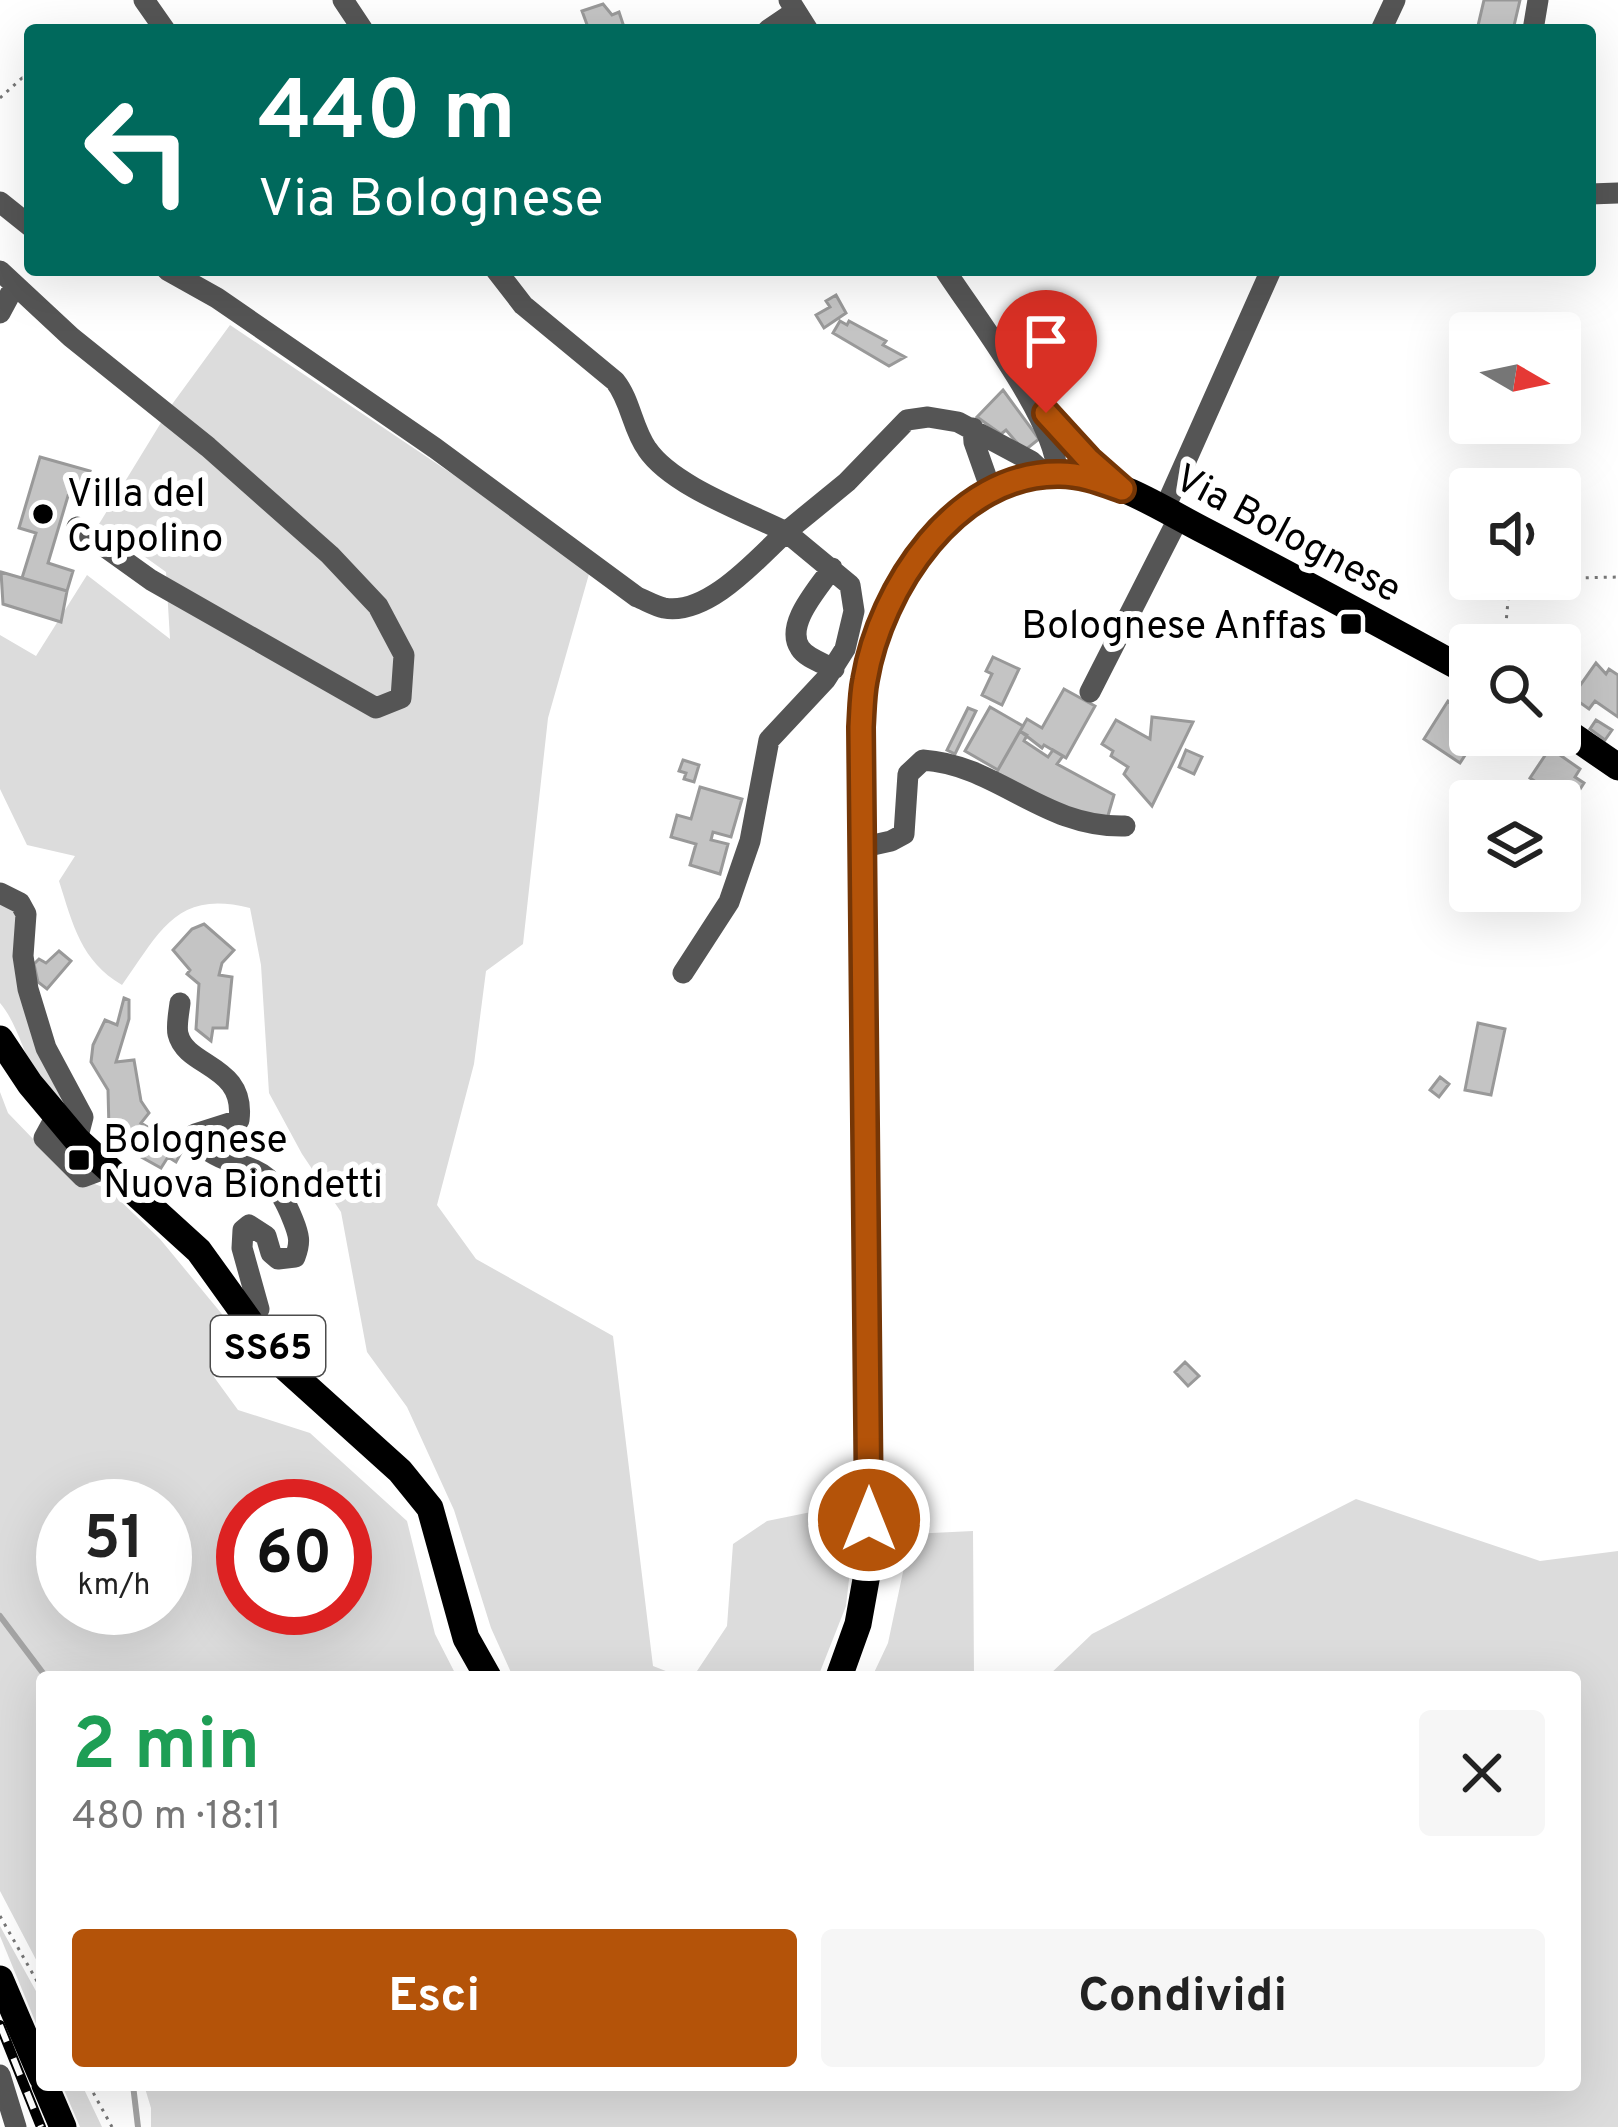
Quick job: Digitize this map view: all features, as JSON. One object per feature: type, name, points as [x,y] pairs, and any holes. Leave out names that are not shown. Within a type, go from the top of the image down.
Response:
[{"type":"main road","name":"Via Bolognese","points":[[1060,464],[1171,513],[1449,662]]},
{"type":"main road","points":[[841,1671],[858,1624],[869,1563],[861,727],[865,680],[890,605],[930,540],[992,490],[1060,464]]},
{"type":"main road","points":[[1581,741],[1618,767]]},
{"type":"main road","name":"SS65","points":[[0,1039],[77,1140],[200,1251],[278,1361],[422,1496],[434,1521],[466,1638],[485,1671]]},
{"type":"main road","points":[[0,1979],[36,2062]]},
{"type":"main road","points":[[48,2091],[63,2127]]},
{"type":"street","points":[[0,202],[24,221]]},
{"type":"street","points":[[178,276],[218,298],[417,436],[637,597],[666,609],[692,605],[727,588],[847,482],[908,420],[928,417],[973,428],[1060,464]]},
{"type":"street","points":[[501,276],[523,305],[615,380],[625,393],[646,448],[665,469],[786,532],[850,585],[854,611],[845,649],[834,669],[769,740],[750,841],[729,902],[683,973]]},
{"type":"street","points":[[949,276],[1020,386],[1060,464]]},
{"type":"street","points":[[1090,692],[1171,513],[1268,276]]},
{"type":"street","points":[[0,313],[8,278]]},
{"type":"street","points":[[8,278],[71,337],[208,447],[330,555],[378,606],[404,656],[401,698],[376,708],[152,580],[76,527]]},
{"type":"street","points":[[973,428],[992,490]]},
{"type":"street","points":[[832,568],[800,616],[796,634],[805,653],[834,669]]},
{"type":"street","points":[[864,847],[904,834],[908,774],[922,760],[969,770],[1076,822],[1125,826]]},
{"type":"street","points":[[0,893],[20,903],[26,914],[23,956],[28,989],[46,1048],[83,1118],[77,1140]]},
{"type":"street","points":[[180,1003],[177,1034],[231,1080],[241,1112],[238,1120],[196,1134],[197,1143],[268,1177],[282,1192],[300,1238],[295,1258],[278,1259],[266,1236],[249,1225],[243,1230],[242,1248],[259,1310],[252,1321]]},
{"type":"street","points":[[56,1117],[44,1138],[83,1178],[106,1168]]},
{"type":"street","points":[[0,2075],[16,2127]]},
{"type":"path","points":[[0,98],[24,78]]},
{"type":"path","points":[[1581,578],[1618,577]]},
{"type":"path","points":[[0,1916],[36,1979]]},
{"type":"path","points":[[92,2091],[112,2127]]},
{"type":"shaded area","points":[[230,325],[591,567],[548,718],[523,944],[486,971],[474,1064],[437,1205],[476,1259],[613,1336],[653,1666],[666,1671],[510,1671],[491,1628],[454,1510],[407,1407],[367,1352],[341,1212],[269,1093],[261,965],[250,908],[225,904],[187,910],[160,932],[122,985],[88,953],[69,912],[59,881],[75,856],[27,845],[0,789],[0,635],[36,656],[87,575],[170,639],[166,572],[99,524],[173,403]]},
{"type":"shaded area","points":[[0,899],[15,906],[20,950],[73,1111],[46,1092],[0,1003]]},
{"type":"shaded area","points":[[0,1092],[8,1113],[36,1142],[76,1177],[108,1189],[160,1239],[240,1336],[214,1377],[238,1410],[310,1433],[361,1479],[216,1479],[216,1635],[372,1635],[372,1489],[407,1521],[435,1634],[454,1671],[36,1671],[36,1960],[0,1891]]},
{"type":"shaded area","points":[[1356,1499],[1540,1561],[1618,1551],[1618,2127],[151,2127],[146,2091],[1581,2091],[1581,1671],[1053,1671],[1092,1634]]},
{"type":"shaded area","points":[[816,1511],[856,1516],[846,1606],[820,1671],[697,1671],[727,1626],[733,1544],[767,1521]]},
{"type":"shaded area","points":[[973,1531],[974,1671],[875,1671],[888,1643],[911,1534]]},
{"type":"shaded area","points":[[0,1926],[36,1991],[36,2023]]},
{"type":"shaded area","points":[[65,2091],[85,2091],[102,2127],[80,2127]]},
{"type":"building","points":[[1484,0],[1520,0],[1514,24],[1478,24]]},
{"type":"building","points":[[603,4],[612,15],[619,12],[623,24],[587,24],[582,11]]},
{"type":"building","points":[[836,295],[846,313],[824,328],[816,315],[830,307],[826,301]]},
{"type":"building","points":[[840,321],[886,341],[883,345],[905,357],[889,366],[833,333]]},
{"type":"building","points":[[1003,390],[1039,439],[1024,451],[1006,430],[1001,434],[977,417]]},
{"type":"building","name":"Villa del Cupolino","points":[[40,457],[90,471],[81,500],[68,496],[48,563],[73,571],[67,591],[22,578],[36,533],[19,528]]},
{"type":"building","points":[[1,572],[67,591],[61,622],[3,604]]},
{"type":"building","points":[[993,657],[1019,669],[1002,705],[982,695],[992,674],[986,671]]},
{"type":"building","points":[[1596,663],[1606,674],[1609,669],[1618,675],[1618,717],[1595,701],[1589,709],[1581,703],[1581,684]]},
{"type":"building","points":[[1064,689],[1095,706],[1066,758],[1020,731],[1027,719],[1042,728]]},
{"type":"building","points":[[1448,701],[1449,702],[1449,756],[1424,739]]},
{"type":"building","points":[[990,707],[1023,726],[998,770],[965,751]]},
{"type":"building","points":[[968,708],[976,711],[955,754],[947,750]]},
{"type":"building","points":[[1152,717],[1193,722],[1152,806],[1124,774],[1128,767],[1102,744],[1116,720],[1150,739]]},
{"type":"building","points":[[1596,720],[1612,730],[1605,740],[1590,729]]},
{"type":"building","points":[[1020,731],[1027,735],[1024,741],[1048,757],[1053,750],[1063,756],[1057,764],[1114,795],[1107,819],[1079,819],[995,775]]},
{"type":"building","points":[[1186,750],[1202,757],[1194,774],[1179,767]]},
{"type":"building","points":[[1545,756],[1561,756],[1580,769],[1575,777],[1580,780],[1530,778]]},
{"type":"building","points":[[683,760],[699,765],[694,782],[679,771]]},
{"type":"building","points":[[700,787],[742,799],[731,837],[713,832],[711,840],[728,844],[720,874],[690,865],[696,844],[671,837],[677,815],[691,819]]},
{"type":"building","points":[[204,924],[234,950],[222,963],[219,975],[232,977],[227,1028],[213,1028],[211,1041],[196,1029],[199,984],[173,950],[192,929]]},
{"type":"building","points":[[59,951],[71,961],[47,989],[38,982],[34,964],[39,959],[46,963]]},
{"type":"building","points":[[124,998],[129,1000],[129,1019],[116,1062],[134,1060],[141,1101],[149,1113],[141,1123],[183,1149],[176,1162],[168,1157],[161,1168],[127,1149],[109,1129],[108,1090],[91,1062],[105,1020],[117,1025]]},
{"type":"building","points":[[1478,1023],[1505,1029],[1491,1095],[1465,1090]]},
{"type":"building","points":[[1440,1077],[1449,1084],[1439,1097],[1430,1090]]},
{"type":"building","points":[[1185,1362],[1199,1376],[1188,1386],[1175,1372]]},
{"type":"waterway","points":[[0,1616],[41,1671]]},
{"type":"waterway","points":[[134,2091],[138,2127]]},
{"type":"railway","points":[[0,2025],[41,2127]]},
{"type":"place","name":"Villa del Cupolino","points":[[43,514]]},
{"type":"place","name":"Bolognese Anffas","points":[[1351,624]]},
{"type":"place","name":"Bolognese Nuova Biondetti","points":[[79,1160]]},
{"type":"route","points":[[869,1520],[861,727],[865,680],[874,645],[909,570],[930,540],[955,517],[992,490],[1037,476],[1086,477],[1122,489],[1046,413]]}]
